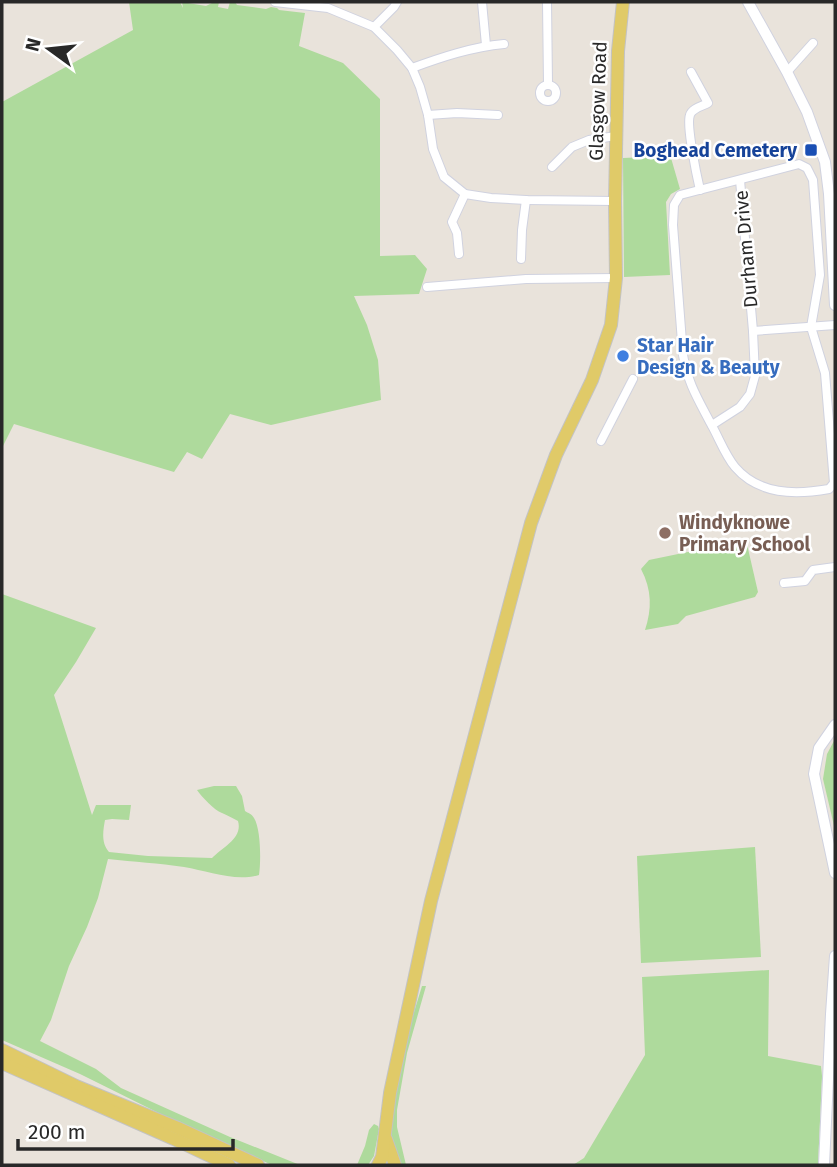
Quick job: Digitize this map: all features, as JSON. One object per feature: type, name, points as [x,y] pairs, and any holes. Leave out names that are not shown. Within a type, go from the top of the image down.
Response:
[{"type":"main road","name":"Glasgow Road","points":[[378,1165],[382,1157],[392,1081],[431,901],[531,523],[556,455],[592,380],[611,325],[616,278],[618,51],[623,2]]},
{"type":"main road","points":[[748,2],[811,121],[825,162],[835,305]]},
{"type":"main road","points":[[835,724],[819,748],[814,774],[835,873]]},
{"type":"main road","points":[[824,1165],[835,956]]},
{"type":"main road","points":[[2,1050],[76,1087],[178,1128],[258,1165]]},
{"type":"main road","points":[[2,1063],[229,1165]]},
{"type":"main road","points":[[385,1135],[395,1165]]},
{"type":"street","points":[[275,2],[329,5],[374,27],[397,50],[412,68],[420,87],[433,149],[444,177],[465,194],[526,200],[615,201]]},
{"type":"street","points":[[374,27],[397,2]]},
{"type":"street","points":[[482,2],[485,46]]},
{"type":"street","points":[[547,2],[548,84]]},
{"type":"street","points":[[787,72],[813,43]]},
{"type":"street","points":[[412,68],[449,54],[504,44]]},
{"type":"street","points":[[691,72],[709,103],[690,115],[699,190]]},
{"type":"street","points":[[428,115],[457,113],[498,116]]},
{"type":"street","points":[[552,167],[572,146],[616,136]]},
{"type":"street","points":[[799,164],[807,168],[813,180],[820,275],[811,327],[825,373],[834,483],[829,489],[778,492],[764,488],[743,475],[733,465],[687,375],[683,355],[673,225],[674,205],[680,195],[740,180],[799,164]]},
{"type":"street","name":"Durham Drive","points":[[712,425],[740,407],[750,394],[755,376],[740,180]]},
{"type":"street","points":[[459,254],[453,222],[465,194]]},
{"type":"street","points":[[521,259],[526,200]]},
{"type":"street","points":[[427,287],[526,279],[616,278]]},
{"type":"street","points":[[753,331],[835,325]]},
{"type":"street","points":[[601,442],[633,379]]},
{"type":"street","points":[[784,583],[805,581],[813,570],[835,567]]},
{"type":"green space","points":[[129,2],[180,2],[183,8],[182,2],[206,6],[219,2],[218,7],[228,9],[230,2],[235,2],[237,5],[305,13],[299,46],[343,63],[380,99],[380,256],[415,255],[427,269],[419,294],[354,296],[378,360],[381,400],[271,425],[230,414],[202,459],[187,452],[174,472],[14,424],[2,448],[2,102],[133,30]]},
{"type":"green space","points":[[669,151],[680,189],[671,194],[666,202],[670,275],[624,277],[623,158],[646,157]]},
{"type":"green space","points":[[746,540],[758,592],[755,597],[686,616],[678,624],[645,630],[650,600],[641,569],[649,560]]},
{"type":"green space","points":[[2,594],[96,628],[54,695],[92,815],[96,805],[131,805],[129,820],[105,820],[104,841],[109,852],[212,858],[235,837],[239,827],[238,821],[215,809],[197,790],[214,786],[236,786],[242,796],[245,811],[256,823],[259,837],[259,875],[250,877],[231,877],[175,866],[108,859],[98,898],[69,966],[51,1020],[40,1041],[96,1069],[121,1088],[300,1165],[272,1165],[2,1040]]},
{"type":"green space","points":[[835,739],[835,830],[823,779],[827,754]]},
{"type":"green space","points":[[755,847],[761,957],[641,963],[637,856]]},
{"type":"green space","points":[[769,970],[768,1056],[821,1066],[818,1165],[573,1165],[584,1158],[645,1055],[642,977]]},
{"type":"green space","points":[[422,986],[426,986],[407,1053],[397,1110],[397,1127],[406,1165],[400,1165],[390,1138],[391,1115],[408,1032]]},
{"type":"green space","points":[[374,1124],[379,1129],[374,1156],[368,1165],[357,1165],[369,1130]]},
{"type":"place","name":"Boghead Cemetery","points":[[811,150]]},
{"type":"place","name":"Star Hair Design & Beauty","points":[[623,356]]},
{"type":"place","name":"Windyknowe Primary School","points":[[665,533]]}]
